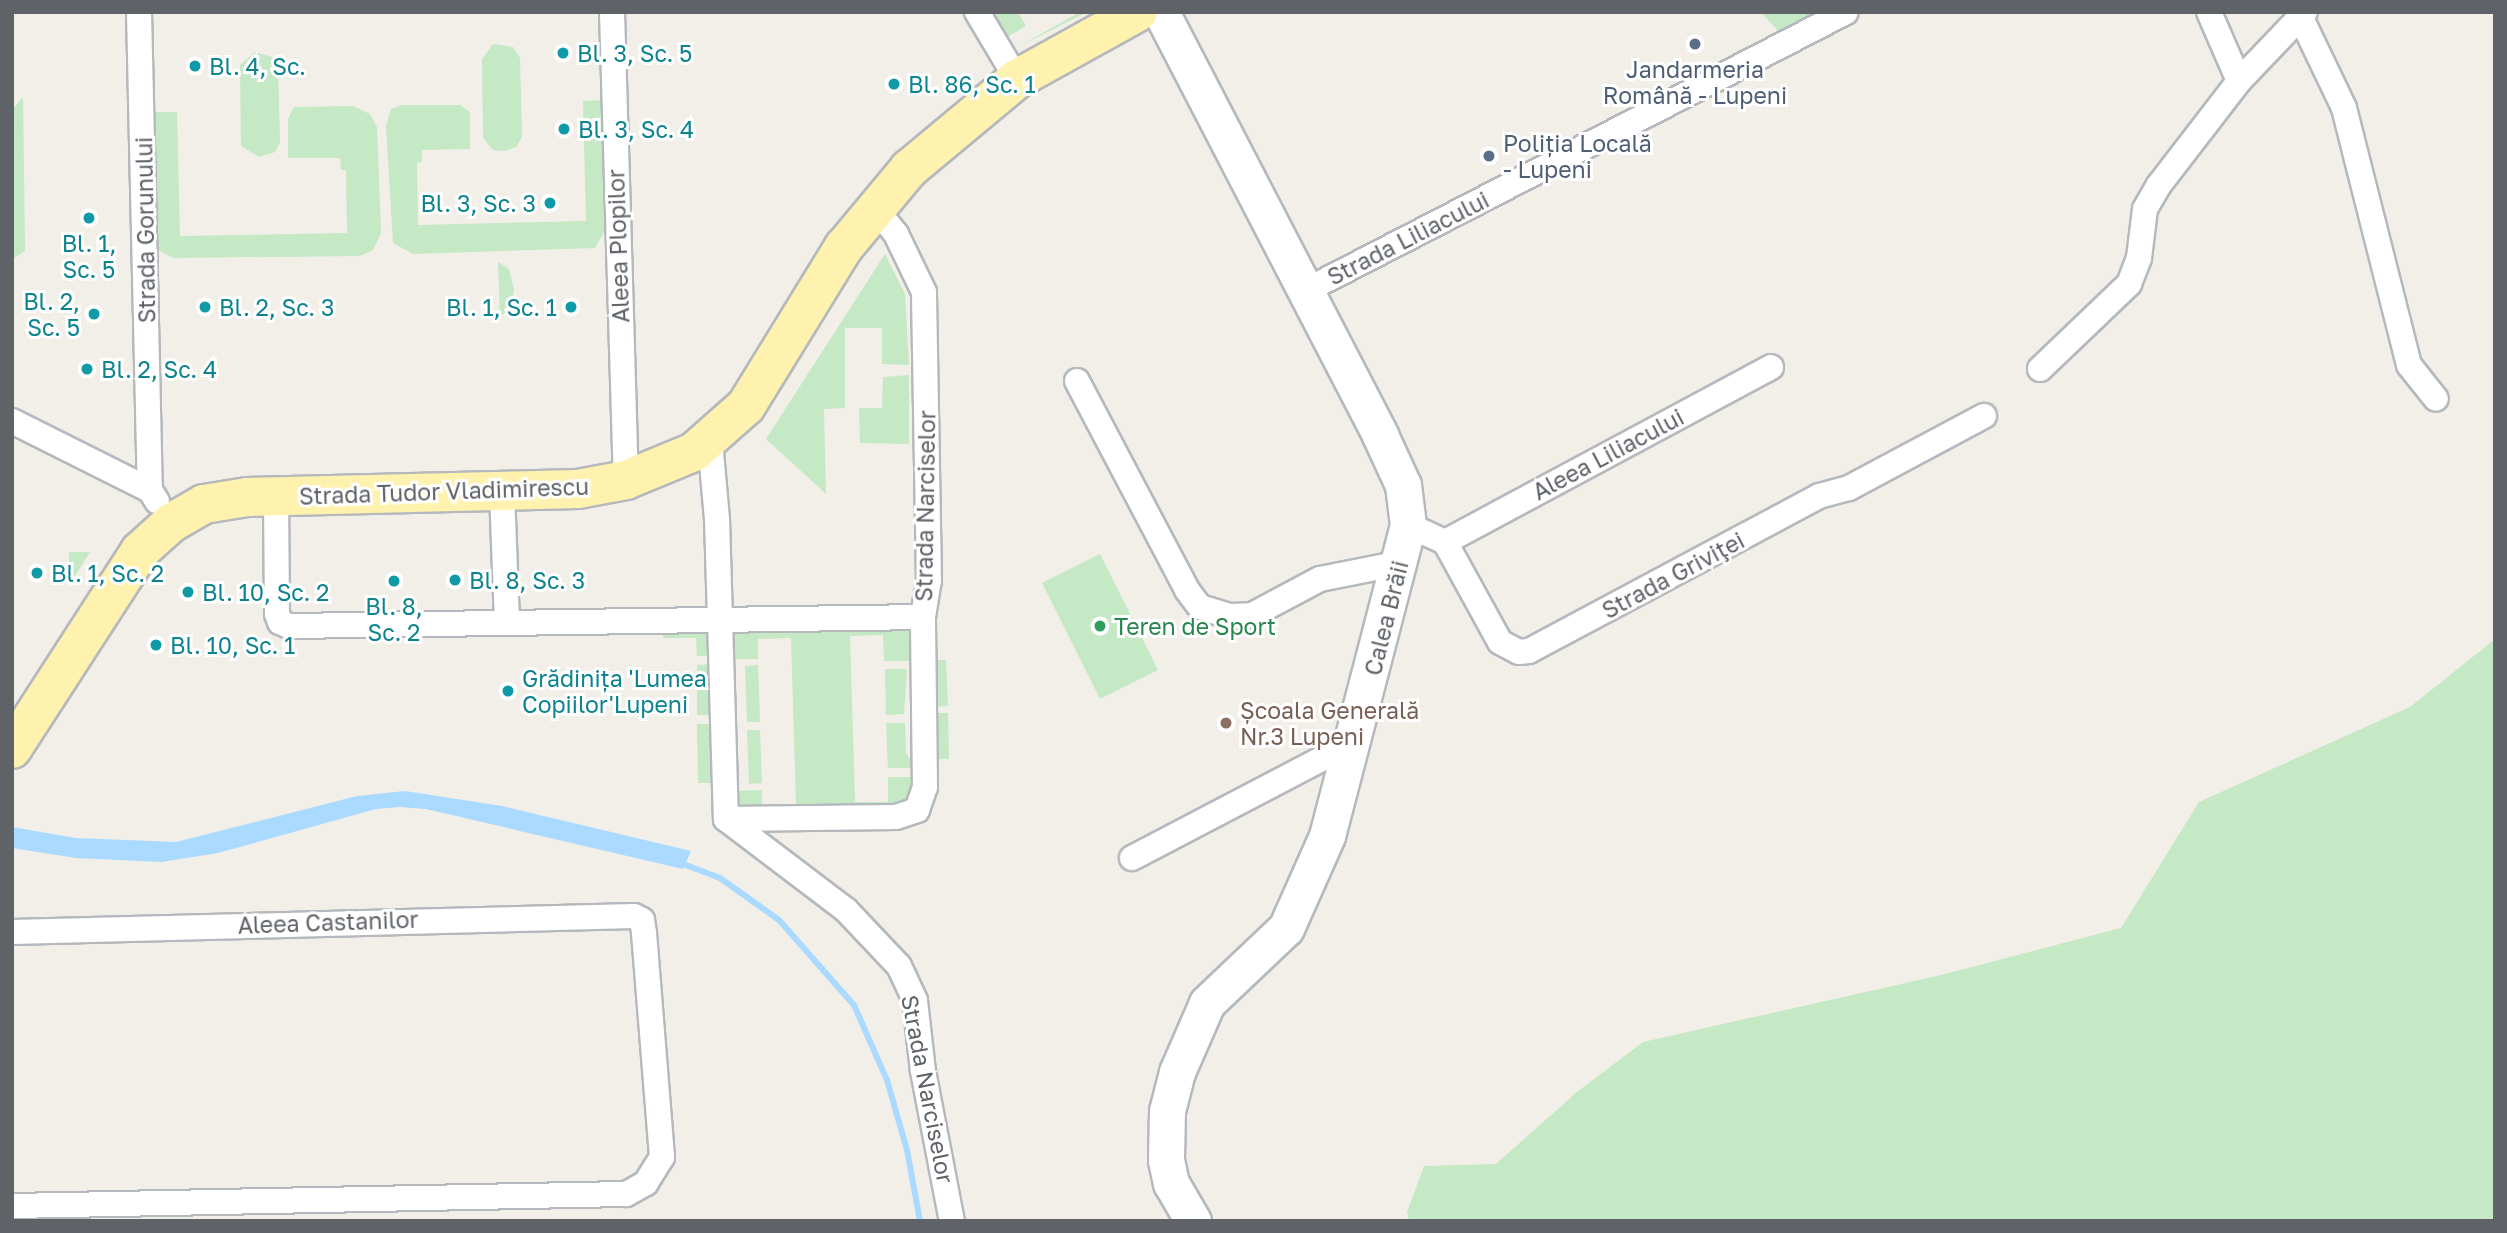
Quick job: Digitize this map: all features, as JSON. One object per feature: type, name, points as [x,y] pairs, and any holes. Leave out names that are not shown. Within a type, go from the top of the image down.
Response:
[{"type":"main road","name":"Strada Tudor Vladimirescu","points":[[12,750],[120,576],[171,523],[223,499],[578,489],[626,480],[673,464],[710,441],[766,379],[844,247],[874,207],[942,138],[1017,79],[1138,12]]},
{"type":"main road","name":"Calea Brăii","points":[[1161,12],[1307,290],[1404,485],[1408,525],[1354,742],[1327,836],[1286,928],[1207,1003],[1177,1072],[1167,1111],[1166,1160],[1171,1182],[1193,1221]]},
{"type":"street","name":"Strada Gorunului","points":[[139,12],[150,490]]},
{"type":"street","name":"Aleea Plopilor","points":[[612,12],[626,480]]},
{"type":"street","points":[[977,12],[1017,79]]},
{"type":"street","name":"Strada Liliacului","points":[[1307,290],[1846,12]]},
{"type":"street","points":[[2209,12],[2239,81]]},
{"type":"street","points":[[2040,369],[2129,284],[2139,258],[2145,209],[2239,81],[2302,14],[2344,108],[2409,365],[2436,399]]},
{"type":"street","name":"Strada Narciselor","points":[[276,496],[280,622],[289,626],[923,617],[929,581],[924,292],[897,234],[874,207]]},
{"type":"street","name":"Aleea Liliacului","points":[[1445,542],[1772,367]]},
{"type":"street","points":[[1077,381],[1187,590],[1200,607],[1230,616],[1252,615],[1320,579],[1400,563]]},
{"type":"street","name":"Strada Griviţei","points":[[1445,542],[1500,642],[1519,652],[1528,651],[1811,500],[1849,488],[1983,416]]},
{"type":"street","points":[[12,421],[150,490],[171,523]]},
{"type":"street","points":[[710,441],[720,621],[726,819],[896,817],[917,810],[925,787],[923,617]]},
{"type":"street","points":[[502,492],[507,621]]},
{"type":"street","points":[[1408,525],[1445,542]]},
{"type":"street","points":[[1132,858],[1354,742]]},
{"type":"street","name":"Strada Narciselor","points":[[726,819],[846,909],[899,966],[915,1000],[923,1071],[951,1221]]},
{"type":"street","name":"Aleea Castanilor","points":[[12,932],[426,918],[624,915],[642,920],[662,1157],[646,1182],[626,1194],[12,1206]]},
{"type":"green space","points":[[987,12],[1018,12],[1026,26],[1007,37]]},
{"type":"green space","points":[[1080,12],[1087,12],[1016,48]]},
{"type":"green space","points":[[1761,12],[1822,12],[1779,32]]},
{"type":"green space","points":[[493,44],[513,47],[520,58],[522,137],[516,147],[504,151],[493,150],[483,138],[482,59]]},
{"type":"green space","points":[[255,52],[272,57],[278,67],[280,143],[275,152],[259,157],[241,146],[240,65]]},
{"type":"green space","points":[[23,97],[25,251],[12,259],[12,110]]},
{"type":"green space","points":[[606,100],[608,225],[595,248],[413,254],[393,243],[386,126],[391,109],[402,105],[460,105],[470,112],[470,149],[422,150],[422,162],[417,163],[418,225],[586,221],[583,101]]},
{"type":"green space","points":[[353,106],[370,114],[377,127],[381,233],[373,250],[360,256],[173,258],[156,249],[155,112],[177,112],[180,236],[347,233],[346,170],[341,170],[340,158],[288,158],[288,119],[294,107]]},
{"type":"green space","points":[[885,254],[905,294],[909,365],[882,364],[882,328],[845,328],[845,408],[824,409],[826,494],[766,439]]},
{"type":"green space","points":[[498,262],[509,269],[514,290],[510,308],[500,317]]},
{"type":"green space","points":[[909,375],[909,444],[860,443],[859,408],[882,408],[883,377]]},
{"type":"green space","points":[[69,552],[90,552],[70,584]]},
{"type":"green space","name":"Teren de Sport","points":[[1100,554],[1158,670],[1100,699],[1042,583]]},
{"type":"green space","points":[[662,628],[708,628],[714,656],[697,656],[696,638],[663,638]]},
{"type":"green space","points":[[908,628],[913,635],[914,661],[884,661],[883,635],[850,636],[855,802],[888,802],[888,777],[917,777],[904,810],[738,813],[733,791],[762,790],[762,805],[796,804],[791,638],[758,639],[758,659],[729,659],[732,631]]},
{"type":"green space","points":[[2495,639],[2495,1221],[1409,1221],[1407,1212],[1424,1166],[1496,1164],[1577,1092],[1643,1042],[1941,975],[2121,928],[2199,802],[2410,707]]},
{"type":"green space","points":[[932,660],[946,660],[948,706],[933,707]]},
{"type":"green space","points":[[715,664],[716,715],[697,715],[697,665]]},
{"type":"green space","points":[[758,665],[760,722],[747,722],[745,666]]},
{"type":"green space","points":[[885,669],[907,669],[904,714],[886,715]]},
{"type":"green space","points":[[933,713],[948,713],[949,759],[934,759]]},
{"type":"green space","points":[[886,723],[905,723],[906,753],[917,768],[888,768]]},
{"type":"green space","points":[[697,724],[716,724],[717,783],[698,783]]},
{"type":"green space","points":[[747,730],[760,730],[762,783],[749,784]]},
{"type":"water","points":[[405,791],[502,806],[691,851],[683,869],[426,809],[400,807],[376,809],[218,853],[161,862],[76,858],[12,848],[12,827],[76,838],[176,842],[357,796]]},
{"type":"waterway","points":[[678,862],[720,878],[779,920],[854,1005],[887,1080],[907,1150],[920,1221]]},
{"type":"place","name":"Jandarmeria Română - Lupeni","points":[[1695,44]]},
{"type":"place","name":"Bl. 3, Sc. 5","points":[[563,53]]},
{"type":"place","name":"Bl. 4, Sc.","points":[[195,66]]},
{"type":"place","name":"Bl. 86, Sc. 1","points":[[894,84]]},
{"type":"place","name":"Bl. 3, Sc. 4","points":[[564,129]]},
{"type":"place","name":"Poliția Locală - Lupeni","points":[[1489,156]]},
{"type":"place","name":"Bl. 3, Sc. 3","points":[[550,203]]},
{"type":"place","name":"Bl. 1, Sc. 5","points":[[89,218]]},
{"type":"place","name":"Bl. 2, Sc. 3","points":[[205,307]]},
{"type":"place","name":"Bl. 1, Sc. 1","points":[[571,307]]},
{"type":"place","name":"Bl. 2, Sc. 5","points":[[94,314]]},
{"type":"place","name":"Bl. 2, Sc. 4","points":[[87,369]]},
{"type":"place","name":"Bl. 1, Sc. 2","points":[[37,573]]},
{"type":"place","name":"Bl. 8, Sc. 3","points":[[455,580]]},
{"type":"place","name":"Bl. 8, Sc. 2","points":[[394,581]]},
{"type":"place","name":"Bl. 10, Sc. 2","points":[[188,592]]},
{"type":"place","name":"Teren de Sport","points":[[1100,626]]},
{"type":"place","name":"Bl. 10, Sc. 1","points":[[156,645]]},
{"type":"place","name":"Grădinița 'Lumea Copiilor'Lupeni","points":[[508,691]]},
{"type":"place","name":"Școala Generală Nr.3 Lupeni","points":[[1226,723]]}]
